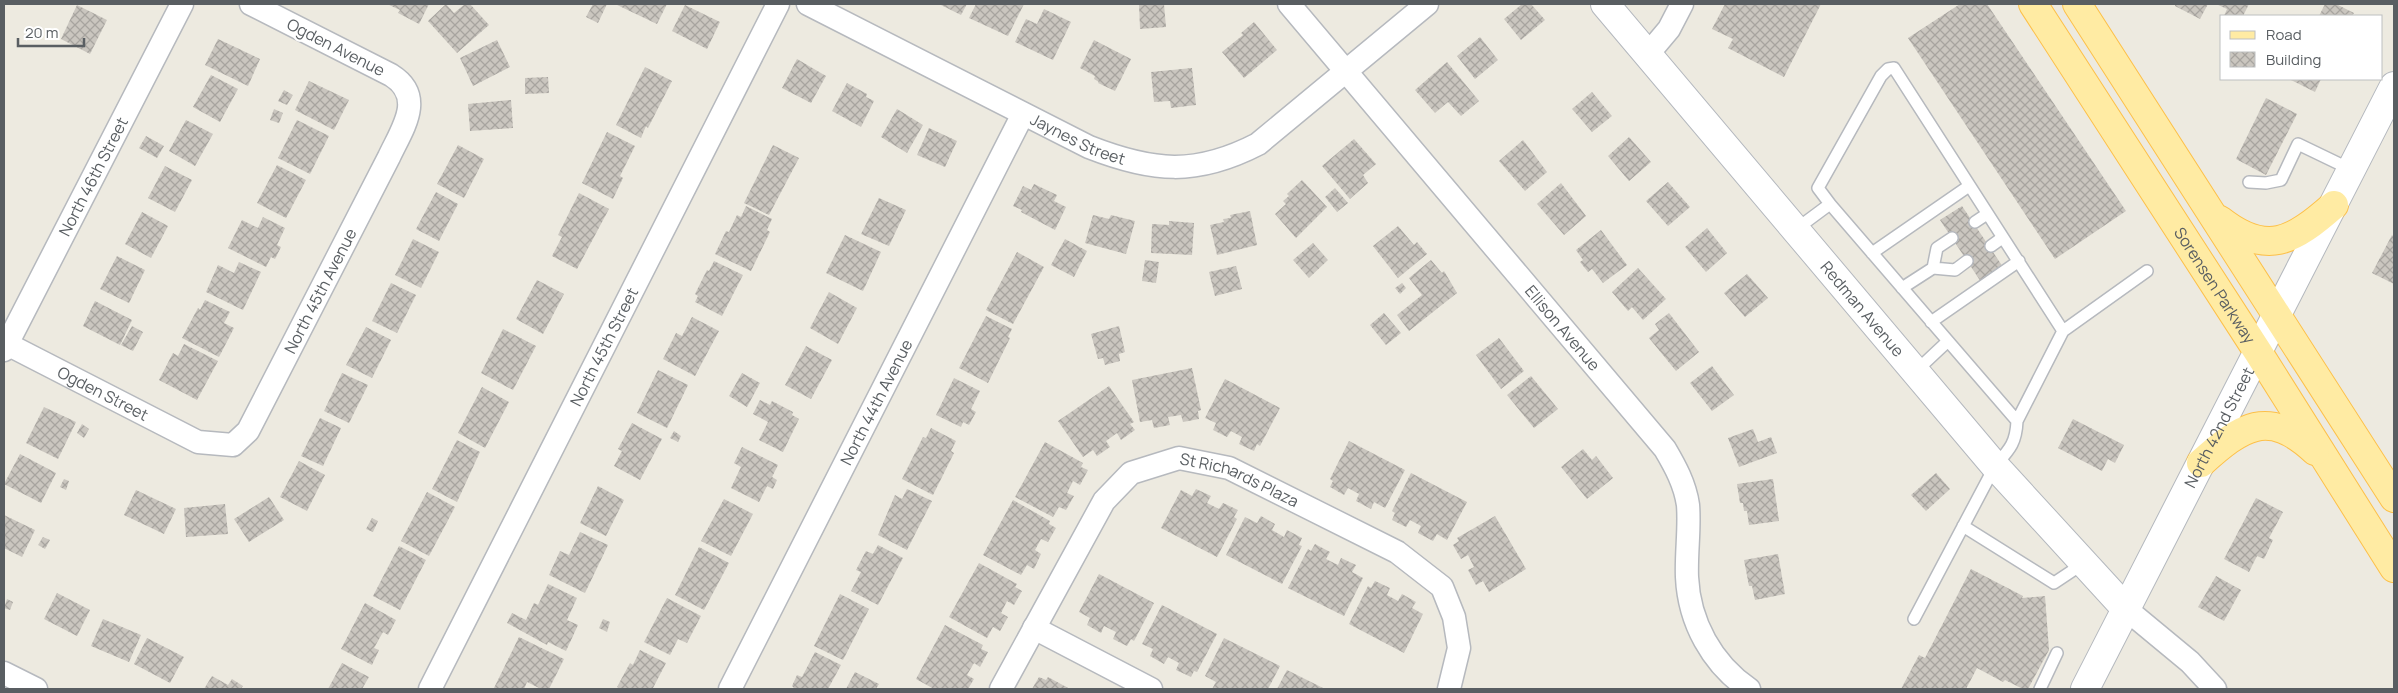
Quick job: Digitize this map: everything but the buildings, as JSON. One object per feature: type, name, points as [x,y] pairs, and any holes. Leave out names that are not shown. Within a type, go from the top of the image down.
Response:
[{"type":"main road","name":"Sorensen Parkway","points":[[2033,4],[2258,352],[2394,568]]},
{"type":"main road","points":[[2077,4],[2394,498]]},
{"type":"main road","points":[[2214,216],[2244,237],[2271,242],[2299,232],[2313,224],[2334,205]]},
{"type":"main road","points":[[2201,463],[2246,428],[2262,426],[2277,428],[2292,434],[2307,444],[2329,465]]},
{"type":"street","name":"North 46th Street","points":[[5,347],[182,4]]},
{"type":"street","name":"Ogden Avenue","points":[[252,4],[391,75],[402,82],[411,99]]},
{"type":"street","name":"North 45th Street","points":[[430,689],[778,4]]},
{"type":"street","name":"Jaynes Street","points":[[808,4],[1089,147],[1138,164],[1176,168],[1207,164],[1241,153],[1258,144],[1428,4]]},
{"type":"street","name":"Ellison Avenue","points":[[1289,4],[1665,449],[1680,476],[1688,504],[1687,577],[1695,620],[1715,657],[1724,669],[1749,689]]},
{"type":"street","name":"Redman Avenue","points":[[1605,4],[1995,466],[2126,609]]},
{"type":"street","points":[[1648,54],[1669,29],[1682,4]]},
{"type":"street","name":"North 42nd Street","points":[[2085,689],[2394,86]]},
{"type":"street","name":"North 45th Avenue","points":[[198,442],[233,445],[248,431],[389,157],[406,120],[411,99]]},
{"type":"street","name":"North 44th Avenue","points":[[730,689],[1023,114]]},
{"type":"street","name":"Ogden Street","points":[[5,347],[198,442]]},
{"type":"street","name":"St Richards Plaza","points":[[1001,689],[1104,501],[1131,473],[1179,458],[1229,468],[1397,552],[1442,587],[1454,617],[1459,648],[1449,689]]},
{"type":"street","points":[[2126,609],[2190,662],[2215,689]]},
{"type":"street","points":[[1034,628],[1151,689]]},
{"type":"street","points":[[4,673],[36,689]]},
{"type":"lane","points":[[2017,421],[1818,188],[1880,76],[1888,69],[1894,68],[2062,331]]},
{"type":"lane","points":[[2249,182],[2266,183],[2281,180],[2298,144],[2352,170]]},
{"type":"lane","points":[[1872,253],[1969,186]]},
{"type":"lane","points":[[1795,230],[1830,204]]},
{"type":"lane","points":[[1975,222],[1987,214]]},
{"type":"lane","points":[[1933,268],[1938,248],[1952,238]]},
{"type":"lane","points":[[1991,246],[2002,238]]},
{"type":"lane","points":[[1931,322],[2019,261]]},
{"type":"lane","points":[[1902,288],[1933,268],[1955,270],[1967,262]]},
{"type":"lane","points":[[1914,619],[1995,466],[2013,446],[2017,421],[2062,331],[2147,271]]},
{"type":"lane","points":[[1915,372],[1948,341]]},
{"type":"lane","points":[[1963,526],[2054,583],[2084,563]]},
{"type":"lane","points":[[2040,689],[2057,653]]}]
